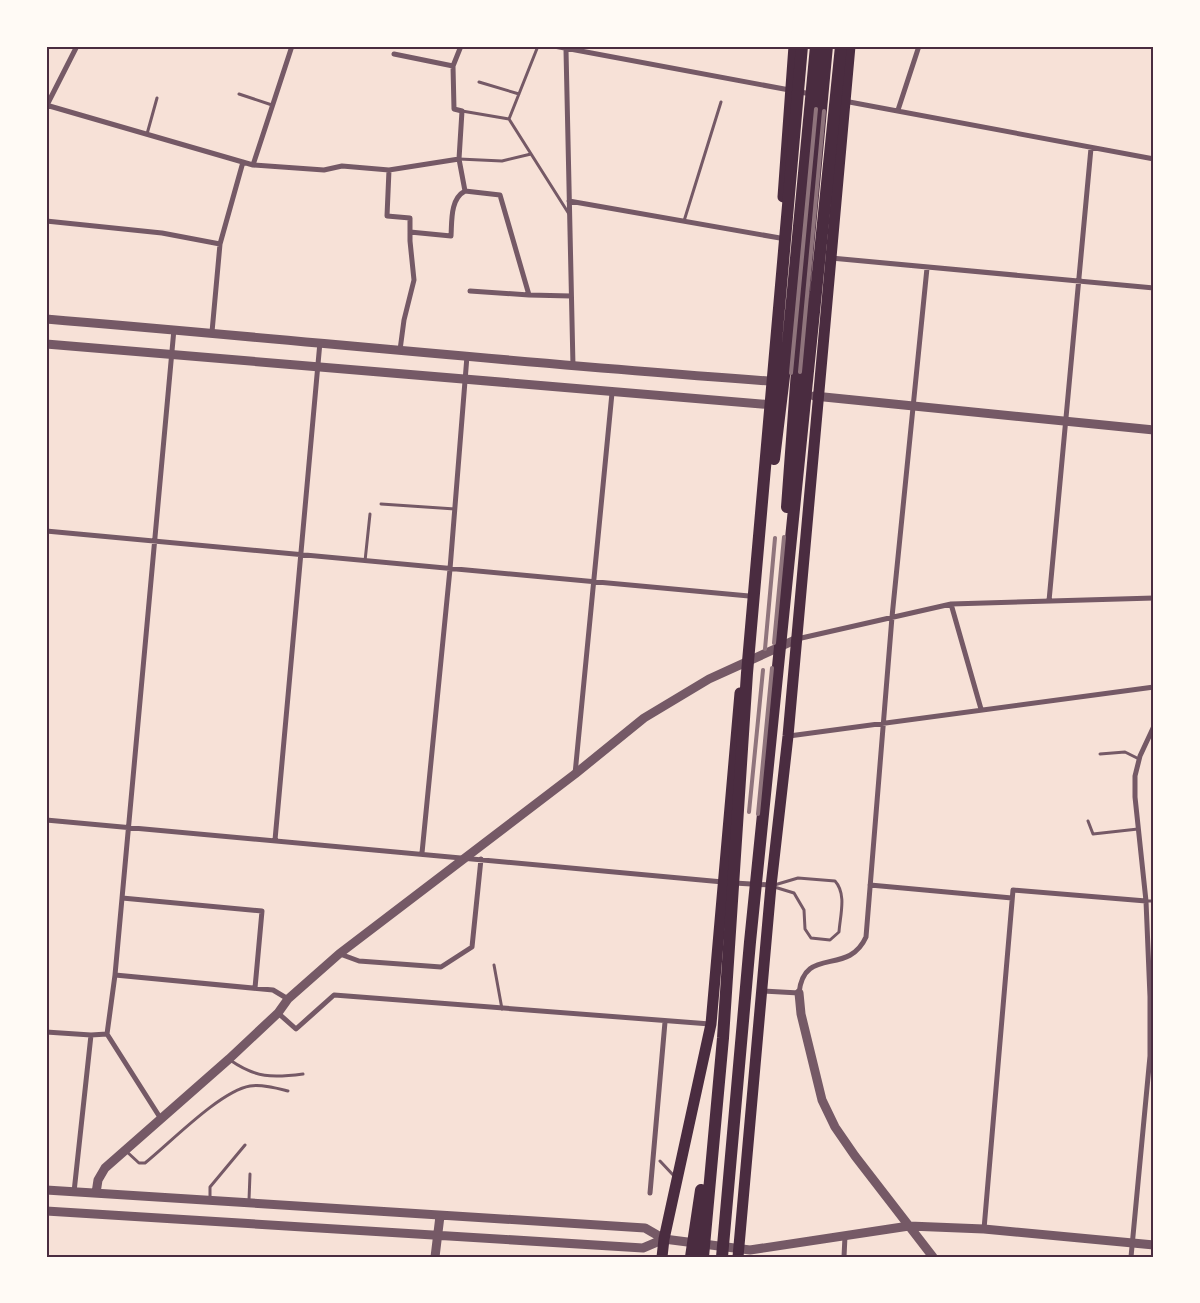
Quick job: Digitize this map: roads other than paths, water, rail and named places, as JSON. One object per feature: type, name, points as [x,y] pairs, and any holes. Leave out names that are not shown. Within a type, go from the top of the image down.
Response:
[{"type":"highway","points":[[662,1257],[664,1239],[711,1024],[742,663],[768,406],[794,46]]},
{"type":"highway","points":[[703,1257],[723,1038],[746,682],[802,46]]},
{"type":"highway","points":[[757,564],[781,407],[816,46]]},
{"type":"highway","points":[[778,676],[781,584],[798,353],[827,46]]},
{"type":"highway","points":[[722,1257],[751,933],[841,46]]},
{"type":"highway","points":[[738,1252],[771,886],[788,736],[850,46]]},
{"type":"highway","points":[[691,1257],[723,1038]]},
{"type":"street","points":[[46,112],[47,105],[77,46]]},
{"type":"street","points":[[253,165],[292,46]]},
{"type":"street","points":[[461,46],[453,66],[454,109],[462,111],[459,159],[465,191]]},
{"type":"street","points":[[554,46],[566,50],[898,110],[1154,159]]},
{"type":"street","points":[[898,110],[919,46]]},
{"type":"street","points":[[566,50],[573,366]]},
{"type":"street","points":[[394,54],[453,66]]},
{"type":"street","points":[[47,105],[253,165],[324,170],[342,166],[389,170],[459,159]]},
{"type":"street","points":[[1049,601],[1091,148]]},
{"type":"street","points":[[212,332],[220,244],[243,162]]},
{"type":"street","points":[[389,170],[387,216],[410,218],[414,280],[404,320],[400,350]]},
{"type":"street","points":[[410,232],[451,236],[453,208],[460,194],[465,191],[500,195],[529,295]]},
{"type":"street","points":[[569,201],[780,238]]},
{"type":"street","points":[[46,221],[162,233],[220,244]]},
{"type":"street","points":[[830,258],[1154,288]]},
{"type":"street","points":[[927,268],[892,617],[866,937],[854,955],[842,960],[815,965],[806,972],[800,982],[799,993],[801,1014],[822,1100],[835,1126],[854,1156],[933,1257]]},
{"type":"street","points":[[470,291],[571,296]]},
{"type":"street","points":[[46,319],[212,332],[573,366],[769,381],[819,398],[1066,420],[1154,430]]},
{"type":"street","points":[[162,1120],[107,1034],[115,976],[174,329]]},
{"type":"street","points":[[276,840],[320,342]]},
{"type":"street","points":[[46,344],[172,353],[318,368],[768,406],[819,398]]},
{"type":"street","points":[[422,853],[450,569],[466,356]]},
{"type":"street","points":[[575,774],[612,392]]},
{"type":"street","points":[[46,531],[749,596]]},
{"type":"street","points":[[96,1193],[98,1180],[105,1168],[162,1120],[229,1059],[278,1013],[288,999],[339,954],[575,774],[644,718],[709,679],[797,639],[951,604],[1154,598]]},
{"type":"street","points":[[951,604],[981,709]]},
{"type":"street","points":[[788,736],[884,721],[1154,687]]},
{"type":"street","points":[[1131,1257],[1152,1056],[1146,901],[1138,829],[1135,776],[1139,759],[1154,726]]},
{"type":"street","points":[[46,820],[771,886]]},
{"type":"street","points":[[339,954],[359,961],[441,967],[472,948],[482,859]]},
{"type":"street","points":[[870,885],[1012,898]]},
{"type":"street","points":[[984,1229],[1013,890],[1146,901]]},
{"type":"street","points":[[122,898],[262,911],[255,988]]},
{"type":"street","points":[[115,976],[273,990],[288,999]]},
{"type":"street","points":[[762,991],[799,993]]},
{"type":"street","points":[[278,1013],[296,1029],[334,995],[665,1022],[711,1024]]},
{"type":"street","points":[[650,1193],[665,1022]]},
{"type":"street","points":[[46,1032],[91,1035],[107,1034]]},
{"type":"street","points":[[74,1192],[91,1035]]},
{"type":"street","points":[[46,1190],[645,1228],[664,1239],[738,1252],[909,1226],[984,1229],[1154,1245]]},
{"type":"street","points":[[46,1211],[644,1248],[664,1239]]},
{"type":"street","points":[[435,1257],[440,1216]]},
{"type":"street","points":[[844,1236],[844,1257]]},
{"type":"lane","points":[[509,119],[538,46]]},
{"type":"lane","points":[[479,82],[519,94]]},
{"type":"lane","points":[[239,94],[272,105]]},
{"type":"lane","points":[[147,134],[157,98]]},
{"type":"lane","points":[[684,221],[721,102]]},
{"type":"lane","points":[[462,111],[509,119],[569,214]]},
{"type":"lane","points":[[459,159],[502,161],[531,154]]},
{"type":"lane","points":[[381,504],[455,509]]},
{"type":"lane","points":[[365,561],[370,514]]},
{"type":"lane","points":[[1100,754],[1125,752],[1139,759]]},
{"type":"lane","points":[[1088,821],[1093,834],[1138,829]]},
{"type":"lane","points":[[798,878],[835,881],[841,887],[842,895],[839,932],[830,940],[812,938],[806,929],[804,910],[794,893],[771,886],[798,878]]},
{"type":"lane","points":[[1146,901],[1154,901]]},
{"type":"lane","points":[[494,965],[502,1009]]},
{"type":"lane","points":[[229,1059],[246,1071],[261,1076],[278,1077],[303,1074]]},
{"type":"lane","points":[[126,1151],[139,1163],[145,1163],[219,1100],[235,1090],[250,1086],[288,1091]]},
{"type":"lane","points":[[210,1200],[210,1187],[245,1146]]},
{"type":"lane","points":[[660,1161],[677,1180]]},
{"type":"lane","points":[[248,1203],[250,1174]]},
{"type":"railway","points":[[791,373],[816,109]]},
{"type":"railway","points":[[800,372],[824,111]]},
{"type":"railway","points":[[774,643],[784,537]]},
{"type":"railway","points":[[765,649],[775,538]]},
{"type":"railway","points":[[758,814],[772,668]]},
{"type":"railway","points":[[749,812],[763,670]]}]
